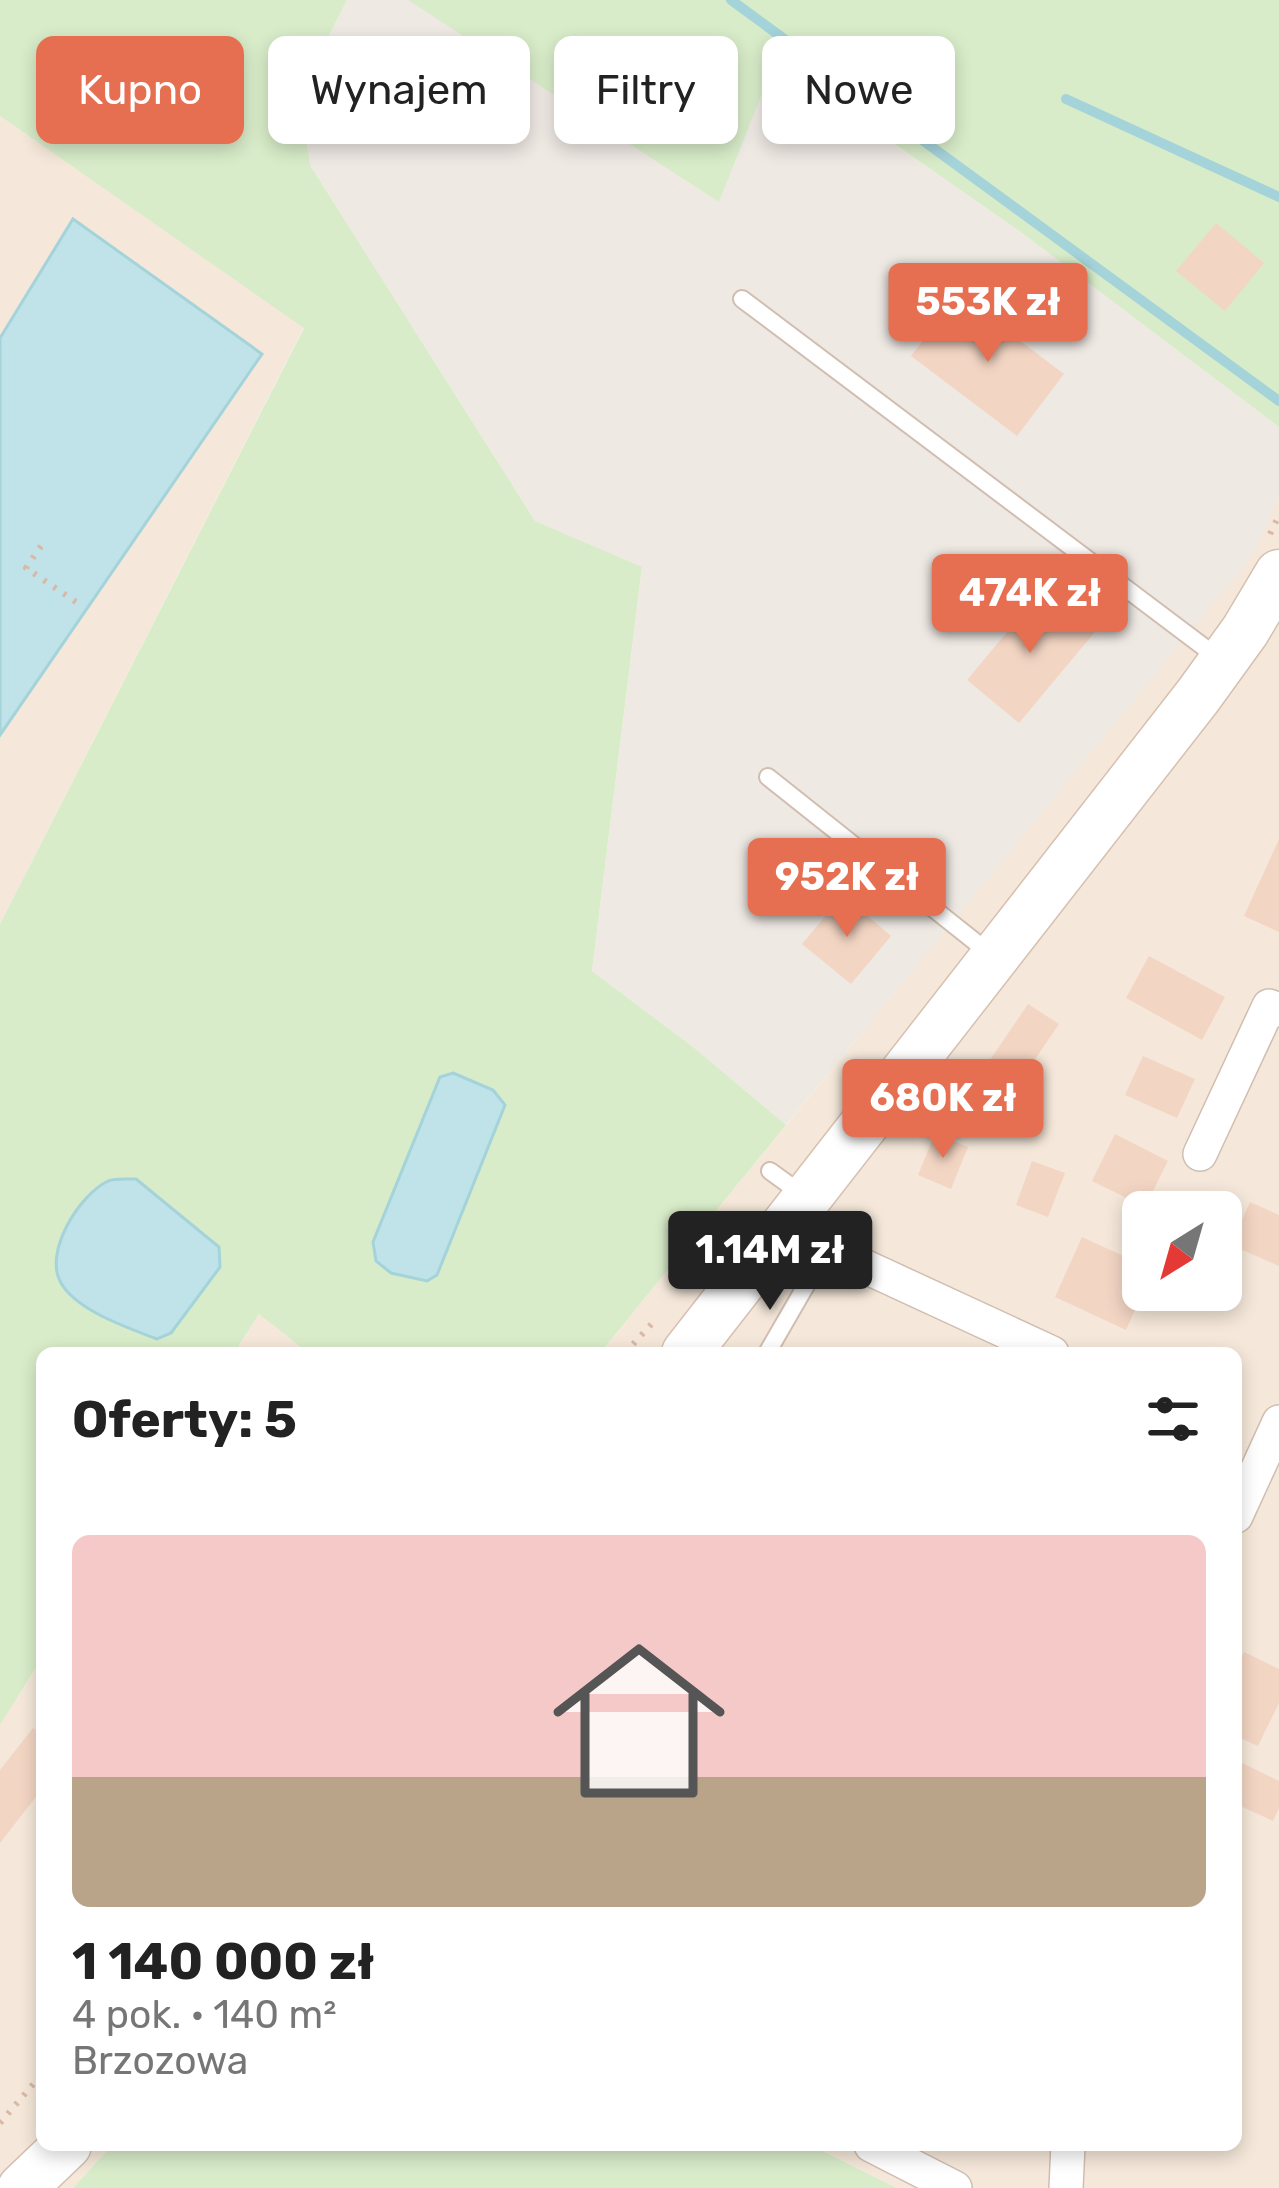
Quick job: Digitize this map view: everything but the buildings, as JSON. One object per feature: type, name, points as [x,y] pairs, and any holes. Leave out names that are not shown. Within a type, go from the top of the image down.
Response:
[{"type":"street","points":[[700,1347],[752,1268],[788,1197],[996,958],[1223,662],[1277,584]]},
{"type":"street","points":[[1200,1154],[1269,1006],[1279,1010]]},
{"type":"street","points":[[788,1197],[827,1250],[1039,1347]]},
{"type":"street","points":[[1242,1501],[1265,1442]]},
{"type":"street","points":[[22,2188],[61,2151]]},
{"type":"street","points":[[883,2151],[955,2188]]},
{"type":"street","points":[[1066,2188],[1068,2151]]},
{"type":"lane","points":[[742,299],[1223,662]]},
{"type":"lane","points":[[768,777],[996,958]]},
{"type":"lane","points":[[711,1233],[752,1268]]},
{"type":"lane","points":[[770,1347],[827,1250]]},
{"type":"path","points":[[40,546],[26,568],[79,604]]},
{"type":"path","points":[[0,2123],[36,2081]]},
{"type":"shaded area","points":[[347,0],[409,0],[624,36],[554,36],[554,144],[738,144],[738,55],[762,59],[762,144],[894,144],[1022,233],[1279,427],[1279,496],[1252,556],[786,1125],[592,971],[642,568],[535,521],[310,165],[307,144],[530,144],[530,36],[329,36]]},
{"type":"shaded area","points":[[0,116],[304,327],[0,924]]},
{"type":"shaded area","points":[[1279,496],[1279,2188],[897,2188],[823,2151],[1242,2151],[1242,1347],[605,1347],[1251,556]]},
{"type":"shaded area","points":[[259,1314],[300,1347],[238,1347]]},
{"type":"shaded area","points":[[36,1668],[36,2151],[107,2151],[73,2188],[0,2188],[0,1725]]},
{"type":"green space","points":[[0,0],[347,0],[329,36],[268,36],[268,144],[307,144],[310,165],[535,521],[642,567],[592,971],[786,1125],[605,1347],[300,1347],[259,1314],[238,1347],[36,1347],[36,1668],[0,1725],[0,924],[304,328],[40,144],[244,144],[244,36],[36,36],[36,141],[0,116]]},
{"type":"green space","points":[[408,0],[1279,0],[1279,427],[1022,233],[894,144],[955,144],[955,36],[762,36],[762,94],[719,202],[630,144],[738,144],[738,36],[554,36],[554,95],[530,79],[530,36],[463,36]]},
{"type":"green space","points":[[107,2151],[823,2151],[897,2188],[73,2188]]},
{"type":"water","points":[[73,219],[262,354],[0,735],[0,338]]},
{"type":"water","points":[[453,1073],[493,1090],[505,1105],[437,1275],[427,1281],[391,1273],[376,1261],[373,1242],[440,1077]]},
{"type":"water","points":[[136,1179],[219,1247],[220,1267],[171,1333],[157,1339],[79,1302],[61,1283],[57,1271],[60,1241],[86,1199],[108,1181]]},
{"type":"waterway","points":[[731,0],[1279,401]]},
{"type":"waterway","points":[[1066,99],[1279,197]]}]
